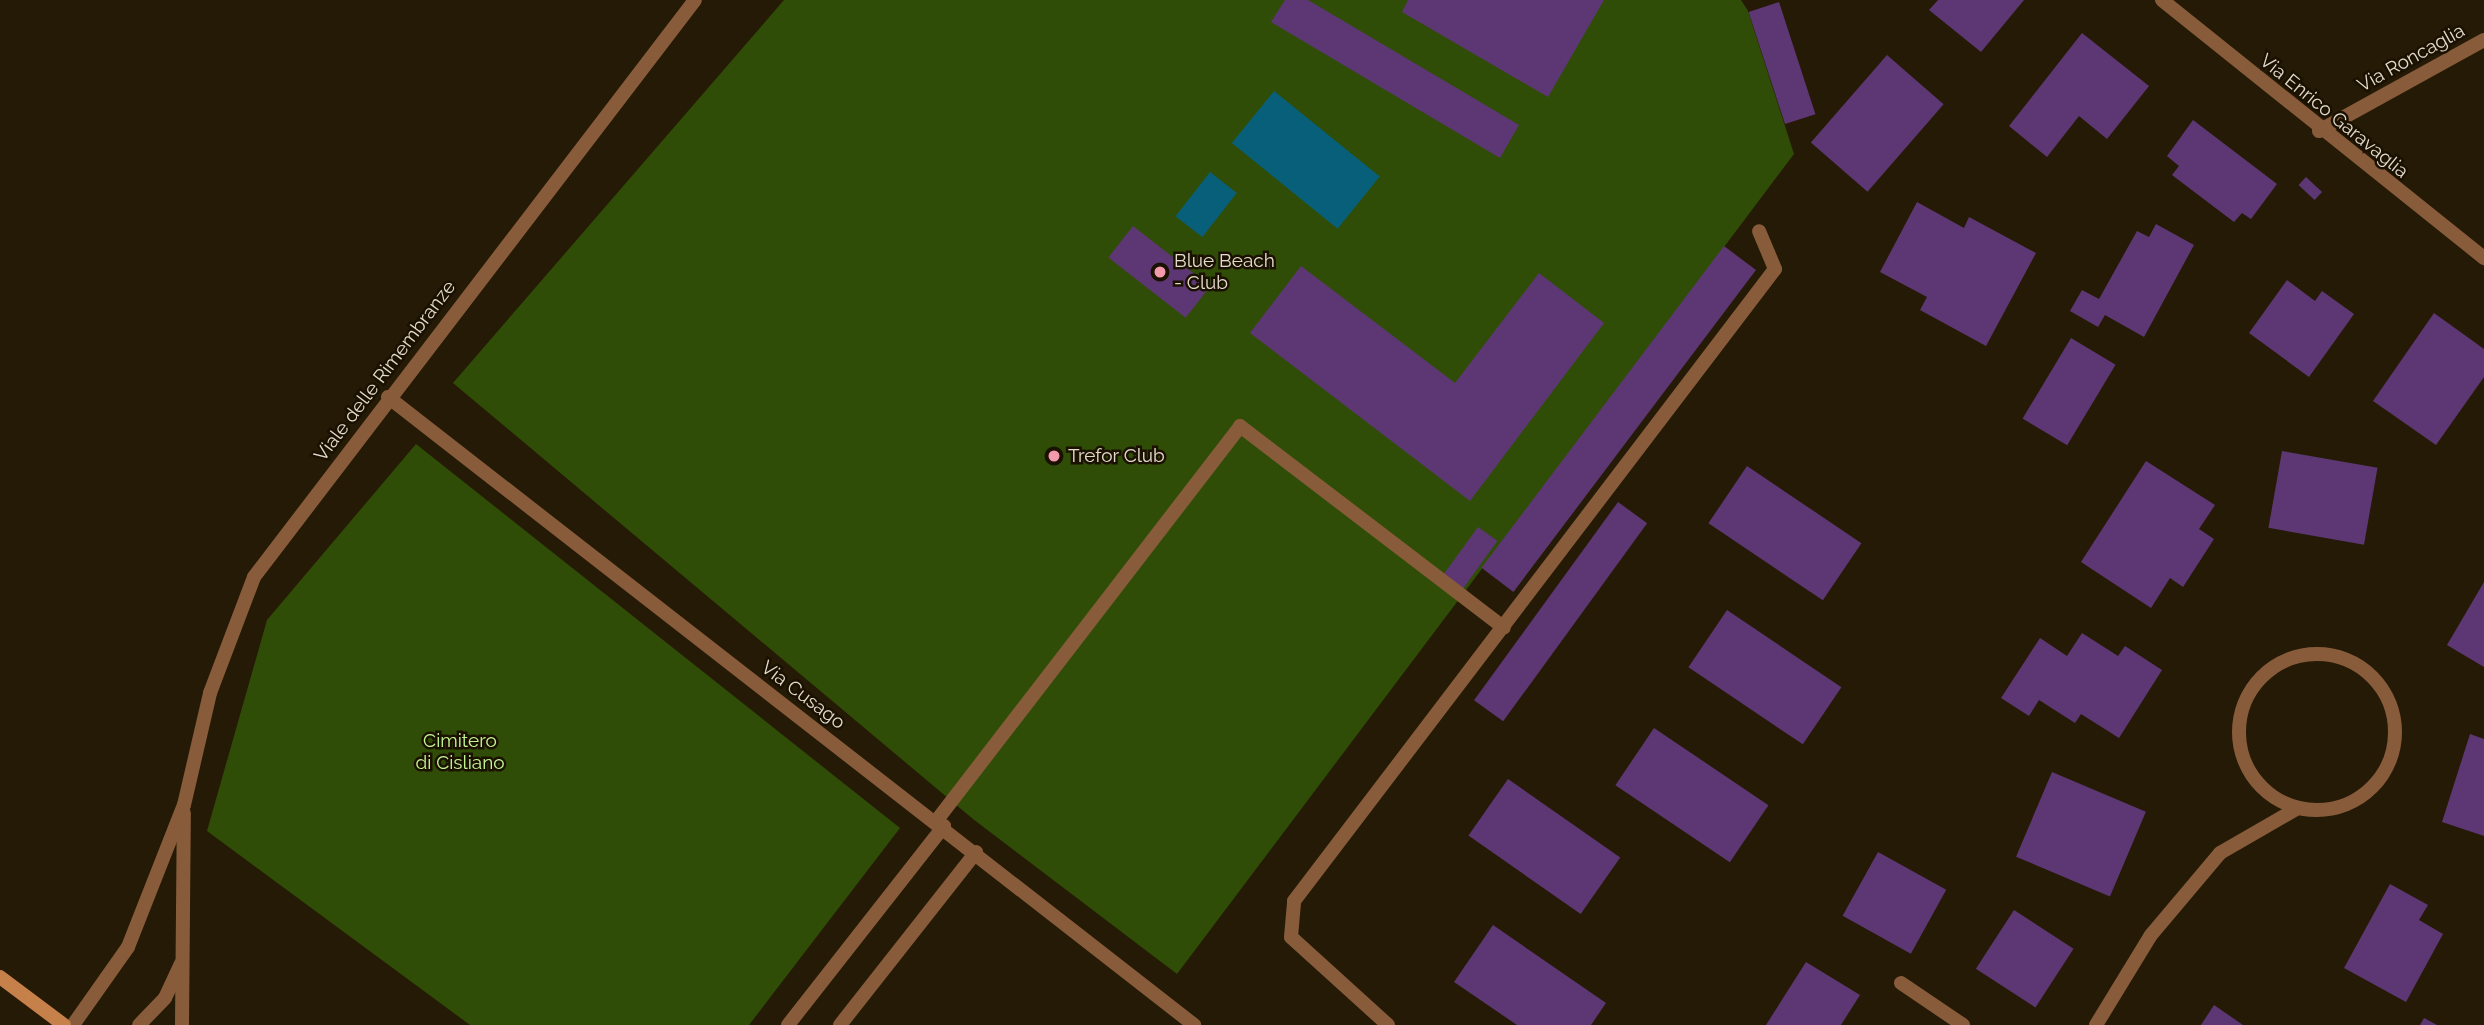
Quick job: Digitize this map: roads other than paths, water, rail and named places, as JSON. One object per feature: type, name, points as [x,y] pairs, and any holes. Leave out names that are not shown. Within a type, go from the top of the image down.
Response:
[{"type":"main road","points":[[0,977],[64,1025]]},
{"type":"street","name":"Viale delle Rimembranze","points":[[73,1025],[128,947],[184,805],[210,693],[254,577],[388,397],[695,0]]},
{"type":"street","name":"Via Enrico Garavaglia","points":[[2162,0],[2319,131],[2484,258]]},
{"type":"street","name":"Via Roncaglia","points":[[2319,131],[2484,40]]},
{"type":"street","points":[[1388,1025],[1291,937],[1294,901],[1775,269],[1759,231]]},
{"type":"street","points":[[2468,246],[2484,244]]},
{"type":"street","name":"Via Cusago","points":[[388,397],[941,823],[1194,1025]]},
{"type":"street","points":[[788,1025],[1240,426],[1504,628]]},
{"type":"street","points":[[2096,1025],[2151,935],[2220,853],[2298,808],[2346,805],[2367,792],[2393,752],[2395,728],[2378,683],[2335,656],[2282,661],[2260,678],[2242,713],[2242,754],[2254,778],[2298,808]]},
{"type":"street","name":"Viale delle Rimembranze","points":[[182,1025],[185,955],[184,805]]},
{"type":"street","points":[[840,1025],[976,852]]},
{"type":"street","name":"Viale delle Rimembranze","points":[[139,1025],[165,998],[185,955]]},
{"type":"street","points":[[1901,983],[1963,1025]]},
{"type":"water","points":[[1274,91],[1380,177],[1338,229],[1232,143]]},
{"type":"water","points":[[1210,172],[1237,193],[1202,237],[1176,216]]},
{"type":"place","name":"Blue Beach - Club","points":[[1160,272]]},
{"type":"place","name":"Trefor Club","points":[[1054,456]]},
{"type":"park label","name":"Cimitero di Cisliano","points":[[460,752]]}]
